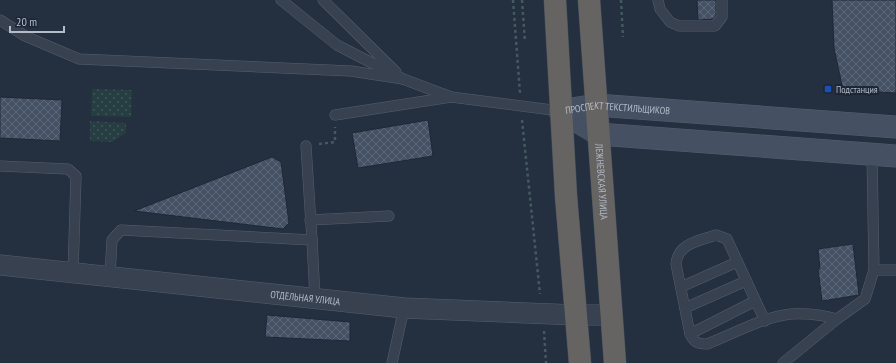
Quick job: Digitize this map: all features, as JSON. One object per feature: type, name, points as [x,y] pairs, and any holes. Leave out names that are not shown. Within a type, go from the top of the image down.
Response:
[{"type":"highway","points":[[555,0],[560,111],[580,363]]},
{"type":"highway","name":"ЛЕЖНЕВСКАЯ УЛИЦА","points":[[589,0],[615,363]]},
{"type":"main road","name":"ПРОСПЕКТ ТЕКСТИЛЬЩИКОВ","points":[[560,111],[596,105],[896,127]]},
{"type":"main road","name":"ПРОСПЕКТ ТЕКСТИЛЬЩИКОВ","points":[[560,111],[598,134],[896,156]]},
{"type":"street","name":"ОТДЕЛЬНАЯ УЛИЦА","points":[[0,265],[404,308],[611,315]]},
{"type":"lane","points":[[281,0],[337,45],[403,79],[451,97],[521,108],[560,111]]},
{"type":"lane","points":[[323,0],[403,79]]},
{"type":"lane","points":[[658,0],[660,9],[670,22],[688,26],[715,26],[722,17],[722,0]]},
{"type":"lane","points":[[0,20],[25,36],[80,59],[351,72],[403,79]]},
{"type":"lane","points":[[335,115],[451,97]]},
{"type":"lane","points":[[306,146],[315,298]]},
{"type":"lane","points":[[783,363],[837,319],[865,299],[874,270],[872,154]]},
{"type":"lane","points":[[0,166],[68,169],[76,176],[73,273]]},
{"type":"lane","points":[[310,220],[389,216]]},
{"type":"lane","points":[[110,276],[112,240],[122,230],[312,240]]},
{"type":"lane","points":[[765,321],[727,239],[716,235],[684,247],[677,255],[676,264],[690,334],[693,340],[698,344],[707,344],[765,321],[790,314],[817,314],[837,319]]},
{"type":"lane","points":[[681,287],[737,262]]},
{"type":"lane","points":[[874,270],[896,270]]},
{"type":"lane","points":[[685,308],[746,281]]},
{"type":"lane","points":[[690,334],[755,301]]},
{"type":"lane","points":[[392,363],[404,308]]},
{"type":"path","points":[[513,0],[521,108],[546,363]]},
{"type":"path","points":[[522,0],[525,42]]},
{"type":"path","points":[[621,0],[623,37]]},
{"type":"path","points":[[306,146],[335,142],[335,115]]},
{"type":"green space","points":[[92,89],[132,90],[131,117],[91,116]]},
{"type":"green space","points":[[90,121],[126,123],[126,133],[112,142],[90,141]]},
{"type":"building","points":[[697,0],[716,0],[716,15],[713,19],[698,20]]},
{"type":"building","points":[[832,0],[896,0],[896,93],[843,90],[834,48]]},
{"type":"building","points":[[0,97],[62,100],[60,141],[0,138]]},
{"type":"building","points":[[428,120],[433,156],[358,168],[352,133]]},
{"type":"building","points":[[272,157],[281,162],[289,223],[283,229],[134,211]]},
{"type":"building","points":[[853,244],[859,295],[822,301],[818,269],[820,269],[818,249]]},
{"type":"building","points":[[267,315],[350,322],[350,341],[265,337]]},
{"type":"place","name":"Подстанция","points":[[828,89]]}]
